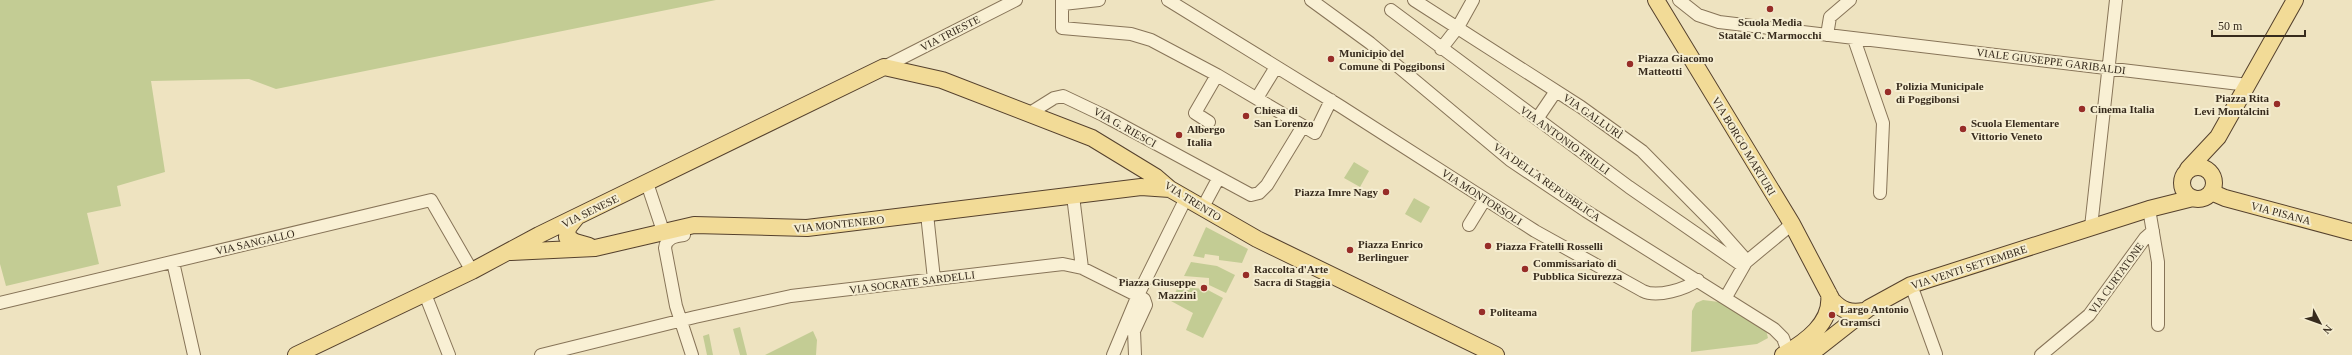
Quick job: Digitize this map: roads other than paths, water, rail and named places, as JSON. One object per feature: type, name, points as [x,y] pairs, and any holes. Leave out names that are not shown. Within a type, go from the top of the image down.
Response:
[{"type":"main road","name":"VIA BORGO MARTURI","points":[[1656,0],[1792,224],[1829,294]]},
{"type":"main road","points":[[2212,185],[2204,168],[2193,167],[2185,173],[2182,188],[2185,193],[2193,198],[2203,198],[2212,185],[2218,137],[2295,0]]},
{"type":"main road","name":"VIA TRENTO","points":[[884,67],[942,80],[1092,138],[1140,166],[1170,189],[1274,248],[1496,355]]},
{"type":"main road","name":"VIA SENESE","points":[[296,355],[509,253],[533,238],[884,67]]},
{"type":"main road","name":"VIA VENTI SETTEMBRE","points":[[2149,209],[2152,204],[2168,195],[2185,173],[2218,137]]},
{"type":"main road","points":[[1129,188],[1139,180],[1140,166]]},
{"type":"main road","name":"VIA PISANA","points":[[2212,185],[2225,198],[2352,232]]},
{"type":"main road","name":"VIA MONTENERO","points":[[509,253],[595,248],[663,231],[705,224],[793,229],[927,214],[1129,188],[1152,186],[1170,189]]},
{"type":"main road","name":"VIA VENTI SETTEMBRE","points":[[1810,354],[1864,311],[1911,285],[2149,209],[2193,198]]},
{"type":"main road","points":[[576,218],[568,228],[567,237],[575,242],[595,248]]},
{"type":"main road","points":[[1829,294],[1835,303],[1845,311],[1864,311]]},
{"type":"main road","points":[[1785,354],[1810,337],[1822,322],[1829,309],[1829,294]]},
{"type":"street","name":"VIA TRIESTE","points":[[884,67],[1016,0]]},
{"type":"street","points":[[1099,0],[1062,2],[1062,28],[1145,38],[1217,75],[1315,132],[1332,100]]},
{"type":"street","name":"VIA MONTORSOLI","points":[[1168,0],[1332,100],[1539,234],[1646,293],[1656,294],[1682,288],[1698,280]]},
{"type":"street","name":"VIA GALLURÌ","points":[[1414,0],[1556,91],[1648,156],[1745,264]]},
{"type":"street","points":[[1441,49],[1458,27],[1473,0]]},
{"type":"street","name":"VIALE GIUSEPPE GARIBALDI","points":[[1678,0],[1709,20],[1854,39],[2248,85]]},
{"type":"street","points":[[1827,35],[1830,17],[1850,0]]},
{"type":"street","points":[[2091,227],[2116,0]]},
{"type":"street","name":"VIA DELLA REPUBBLICA","points":[[1319,1],[1506,156],[1586,211],[1726,297],[1778,332],[1785,342],[1785,354]]},
{"type":"street","name":"VIA ANTONIO FRILLI","points":[[1391,10],[1441,49],[1537,119],[1745,264]]},
{"type":"street","points":[[1854,39],[1883,122],[1880,193]]},
{"type":"street","points":[[1257,98],[1276,67]]},
{"type":"street","points":[[1209,122],[1195,114],[1217,75]]},
{"type":"street","points":[[1537,119],[1556,91]]},
{"type":"street","name":"VIA G. RIESCI","points":[[1030,113],[1054,98],[1063,96],[1103,115],[1249,195],[1260,193],[1269,183],[1303,126]]},
{"type":"street","points":[[1203,207],[1218,179]]},
{"type":"street","points":[[647,183],[663,231]]},
{"type":"street","points":[[1073,196],[1082,268]]},
{"type":"street","points":[[1113,355],[1138,295],[1186,198]]},
{"type":"street","points":[[1469,225],[1485,199]]},
{"type":"street","name":"VIA SANGALLO","points":[[0,303],[431,200],[472,271]]},
{"type":"street","name":"VIA CURTATONE","points":[[2149,209],[2158,262],[2158,325]]},
{"type":"street","points":[[927,214],[934,279]]},
{"type":"street","points":[[1726,297],[1745,264],[1792,224]]},
{"type":"street","points":[[692,355],[681,320],[665,248],[668,240],[680,236],[704,232],[766,235],[793,229]]},
{"type":"street","name":"VIA CURTATONE","points":[[2041,355],[2089,315],[2145,238],[2153,231]]},
{"type":"street","points":[[173,262],[194,355]]},
{"type":"street","name":"VIA SOCRATE SARDELLI","points":[[541,355],[681,320],[800,294],[1053,265],[1070,265],[1082,268],[1138,295]]},
{"type":"street","points":[[1911,285],[1936,354]]},
{"type":"street","points":[[425,294],[449,355]]},
{"type":"street","points":[[1135,355],[1134,331],[1146,304],[1138,295]]},
{"type":"place","name":"Scuola Media Statale C. Marmocchi","points":[[1770,9]]},
{"type":"place","name":"Municipio del Comune di Poggibonsi","points":[[1331,59]]},
{"type":"place","name":"Piazza Giacomo Matteotti","points":[[1630,64]]},
{"type":"place","name":"Polizia Municipale di Poggibonsi","points":[[1888,92]]},
{"type":"place","name":"Piazza Rita Levi Montalcini","points":[[2277,104]]},
{"type":"place","name":"Cinema Italia","points":[[2082,109]]},
{"type":"place","name":"Chiesa di San Lorenzo","points":[[1246,116]]},
{"type":"place","name":"Scuola Elementare Vittorio Veneto","points":[[1963,129]]},
{"type":"place","name":"Albergo Italia","points":[[1179,135]]},
{"type":"place","name":"Piazza Imre Nagy","points":[[1386,192]]},
{"type":"place","name":"Piazza Fratelli Rosselli","points":[[1488,246]]},
{"type":"place","name":"Piazza Enrico Berlinguer","points":[[1350,250]]},
{"type":"place","name":"Commissariato di Pubblica Sicurezza","points":[[1525,269]]},
{"type":"place","name":"Raccolta d'Arte Sacra di Staggia","points":[[1246,275]]},
{"type":"place","name":"Piazza Giuseppe Mazzini","points":[[1204,288]]},
{"type":"place","name":"Politeama","points":[[1482,312]]},
{"type":"place","name":"Largo Antonio Gramsci","points":[[1832,315]]}]
